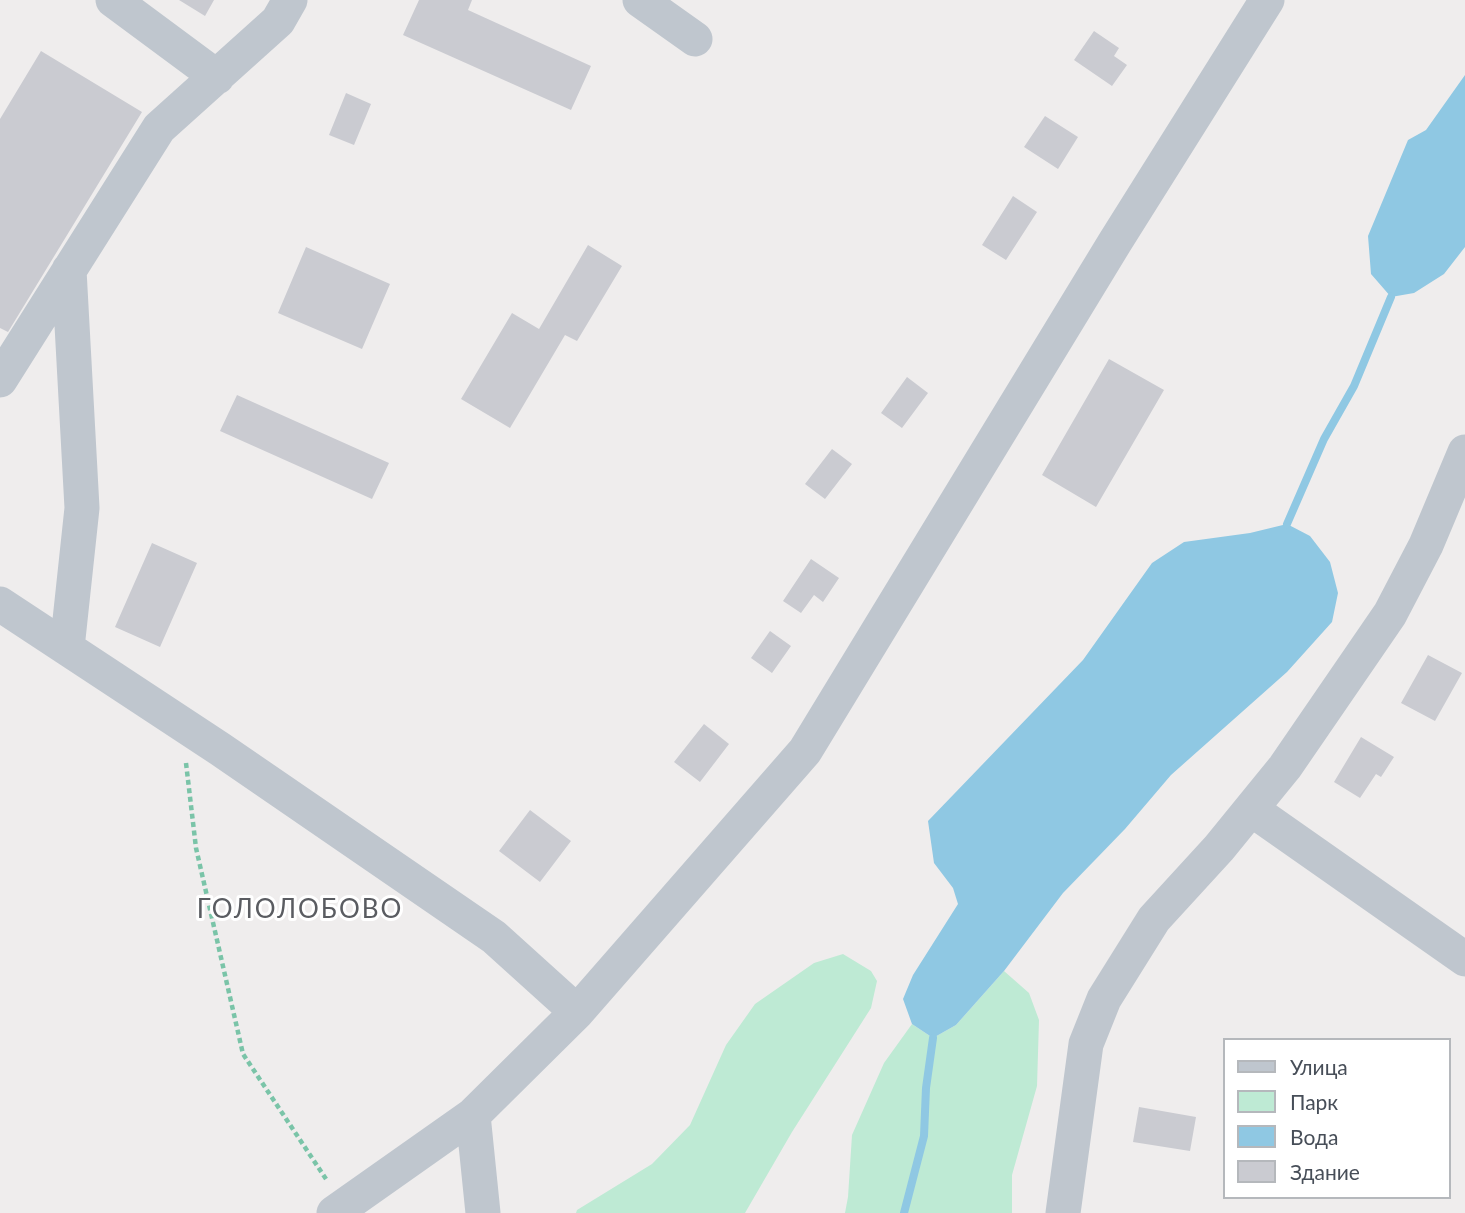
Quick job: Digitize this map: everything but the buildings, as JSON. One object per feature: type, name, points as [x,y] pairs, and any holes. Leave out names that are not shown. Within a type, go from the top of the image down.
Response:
[{"type":"street","points":[[113,0],[217,77]]},
{"type":"street","points":[[0,380],[159,128],[278,21],[290,0]]},
{"type":"street","points":[[640,0],[695,39]]},
{"type":"street","points":[[339,1209],[473,1115],[578,1012],[806,751],[1115,242],[1268,0]]},
{"type":"street","points":[[67,648],[82,508],[69,270]]},
{"type":"street","points":[[1063,1213],[1086,1044],[1104,999],[1154,919],[1251,810],[1285,767],[1390,614],[1426,545],[1465,452]]},
{"type":"street","points":[[0,604],[182,723],[494,937],[578,1012]]},
{"type":"street","points":[[1251,810],[1465,959]]},
{"type":"street","points":[[473,1115],[483,1213]]},
{"type":"path","points":[[182,723],[196,848],[243,1054],[339,1209]]},
{"type":"green space","points":[[843,954],[871,971],[877,981],[871,1008],[792,1132],[745,1213],[576,1213],[652,1164],[690,1125],[726,1045],[755,1004],[814,963]]},
{"type":"green space","points":[[1004,971],[1029,993],[1039,1020],[1037,1086],[1012,1175],[1012,1213],[845,1213],[852,1135],[884,1063],[912,1024],[933,1038],[956,1025]]},
{"type":"water","points":[[1465,75],[1465,247],[1444,274],[1414,293],[1391,297],[1371,274],[1368,236],[1408,140],[1426,130]]},
{"type":"water","points":[[1287,524],[1310,536],[1330,562],[1338,593],[1332,622],[1287,672],[1171,775],[1125,829],[1063,893],[1004,971],[956,1025],[933,1038],[912,1024],[903,999],[913,975],[958,904],[953,888],[934,863],[928,821],[1083,660],[1152,563],[1184,542],[1250,533]]},
{"type":"waterway","points":[[1287,524],[1324,439],[1354,386],[1391,297]]},
{"type":"waterway","points":[[904,1213],[924,1136],[926,1088],[933,1038]]},
{"type":"district","name":"ГОЛОЛОБОВО","points":[[300,910]]}]
